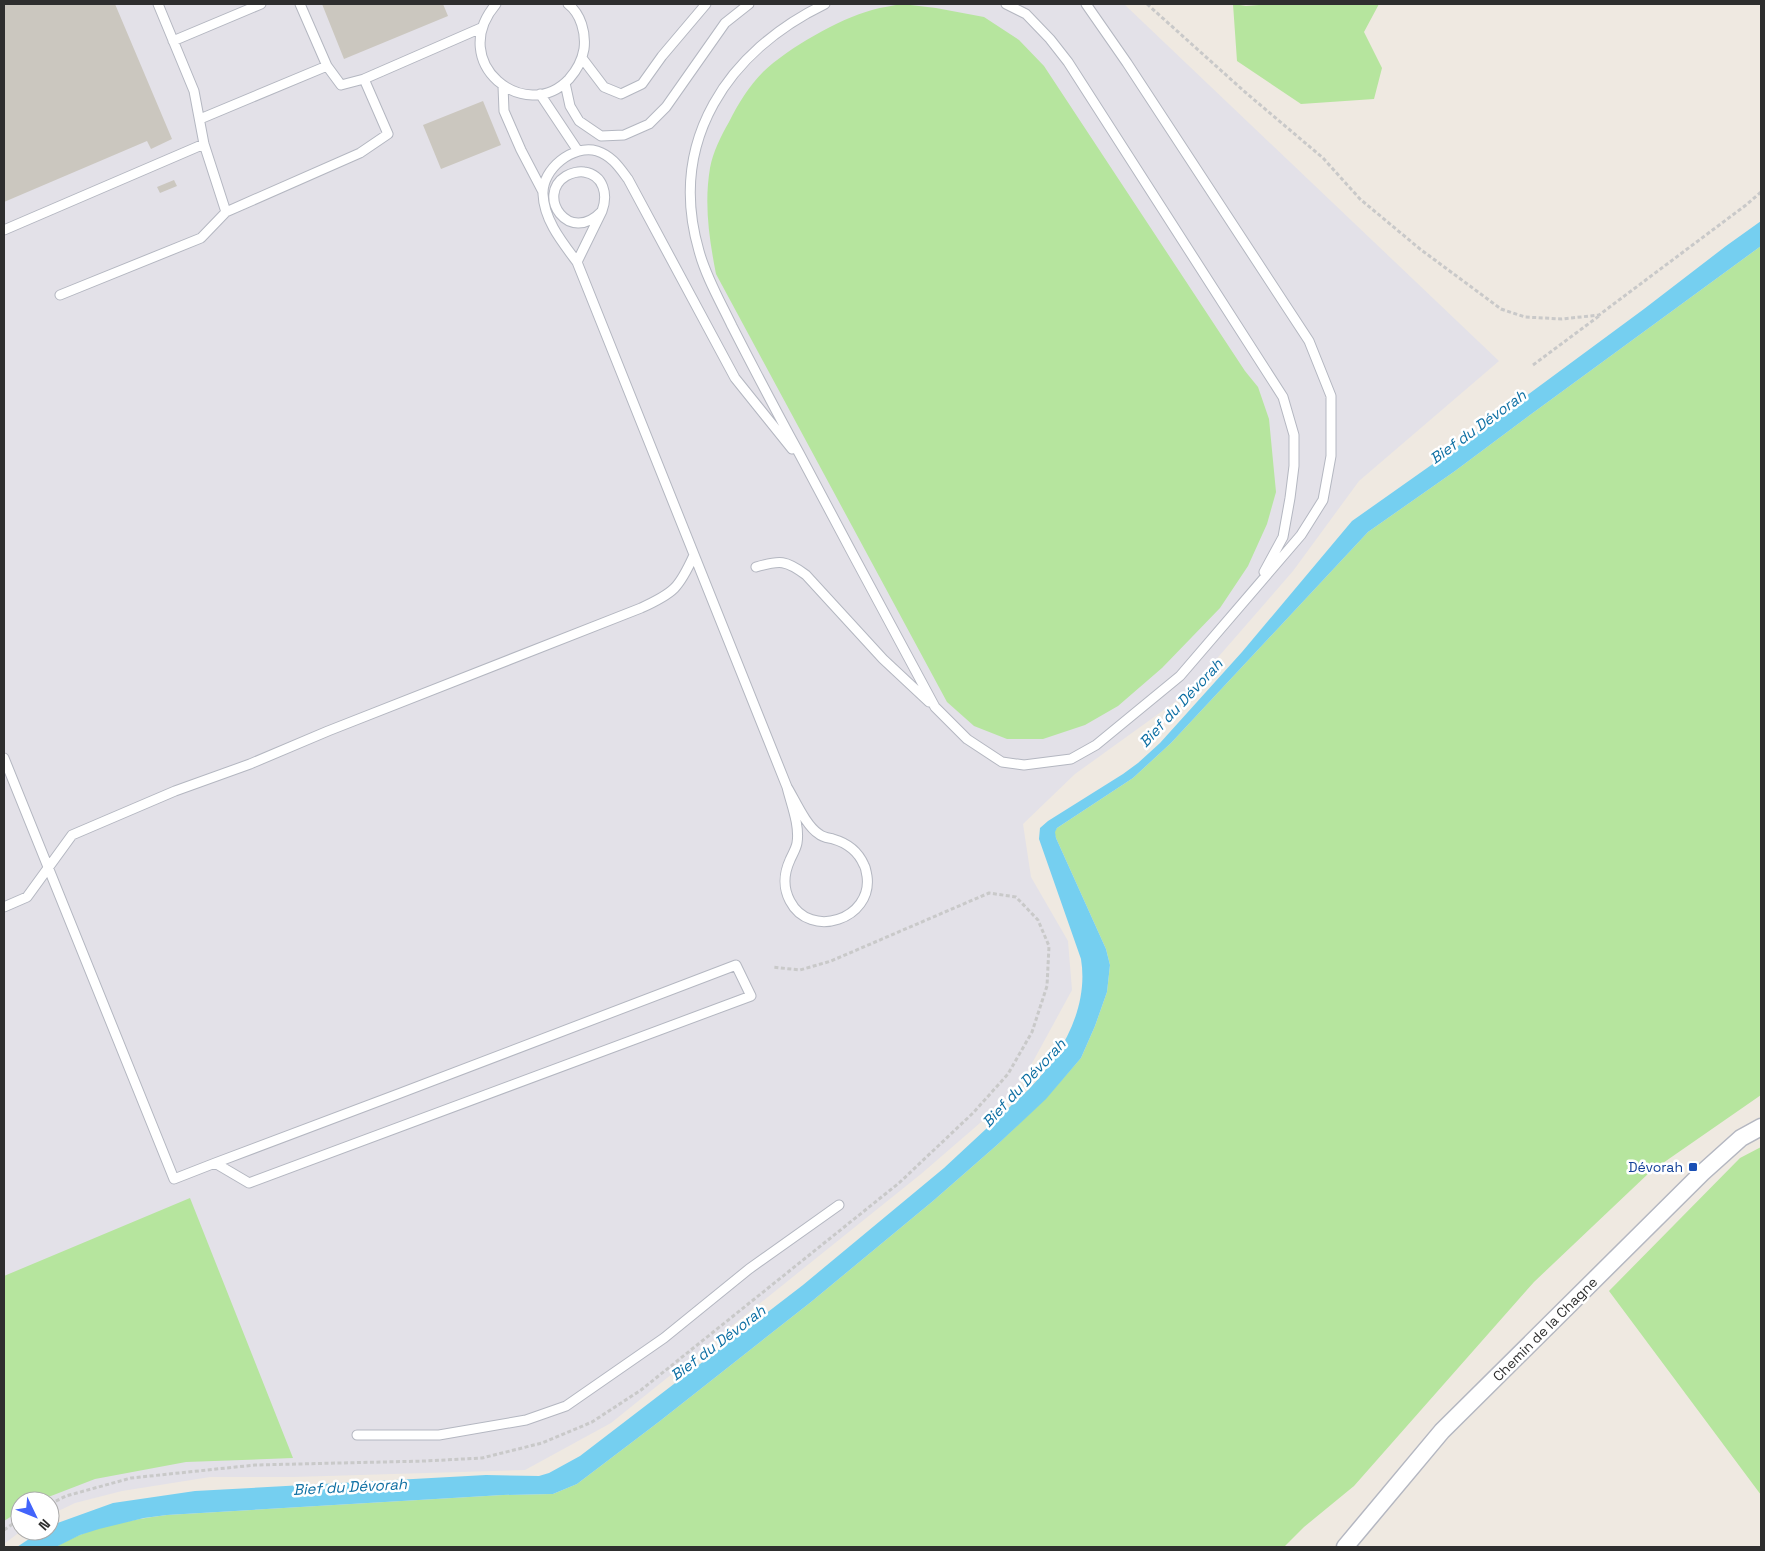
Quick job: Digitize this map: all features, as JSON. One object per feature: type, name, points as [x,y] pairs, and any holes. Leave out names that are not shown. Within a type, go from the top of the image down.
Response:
[{"type":"street","name":"Chemin de la Chagne","points":[[1345,1547],[1442,1431],[1702,1173],[1741,1138],[1761,1127]]},
{"type":"lane","points":[[158,4],[194,91],[204,144],[226,212]]},
{"type":"lane","points":[[173,40],[261,4]]},
{"type":"lane","points":[[300,4],[326,66],[341,85],[364,79],[481,28]]},
{"type":"lane","points":[[496,4],[487,15],[481,28],[480,44],[483,59],[490,73],[503,86],[514,92],[527,94],[540,94],[554,90],[565,83],[576,72],[582,58],[585,40],[581,22],[568,4]]},
{"type":"lane","points":[[582,58],[604,87],[621,94],[642,84],[662,56],[706,4]]},
{"type":"lane","points":[[565,83],[570,106],[579,121],[601,136],[624,135],[632,132],[649,124],[666,107],[725,23],[749,4]]},
{"type":"lane","points":[[825,4],[804,14],[774,34],[750,55],[722,87],[708,114],[695,149],[690,182],[692,218],[699,251],[709,278],[765,391],[935,707]]},
{"type":"lane","points":[[1006,4],[1026,14],[1050,39],[1068,62],[1283,398],[1294,435],[1294,466],[1290,498],[1283,537],[1256,586]]},
{"type":"lane","points":[[756,567],[773,562],[791,564],[806,574],[883,659],[935,707],[967,740],[1002,762],[1024,765],[1072,759],[1096,745],[1180,676],[1301,535],[1323,500],[1331,456],[1331,396],[1309,341],[1127,63],[1086,4]]},
{"type":"lane","points":[[200,119],[326,66]]},
{"type":"lane","points":[[60,295],[201,238],[226,212],[360,153],[388,134],[364,79]]},
{"type":"lane","points":[[503,86],[504,111],[521,150],[543,192],[547,214],[558,236],[577,262],[787,787],[797,828],[797,844],[788,864],[784,882],[790,901],[800,914],[812,920],[826,922],[843,919],[855,910],[864,898],[868,883],[865,866],[854,850],[839,841],[819,834],[809,823],[787,787]]},
{"type":"lane","points":[[540,94],[578,151]]},
{"type":"lane","points":[[4,230],[204,144]]},
{"type":"lane","points":[[543,192],[548,175],[561,160],[578,151],[596,151],[614,160],[628,179],[735,378],[806,467]]},
{"type":"lane","points":[[577,262],[602,211],[606,202],[606,193],[603,184],[594,175],[584,171],[570,173],[559,182],[555,190],[554,199],[556,208],[562,216],[574,223],[586,223],[595,219],[602,211]]},
{"type":"lane","points":[[4,907],[27,897],[72,835],[175,791],[250,764],[328,731],[664,598],[680,584],[694,555]]},
{"type":"lane","points":[[4,758],[174,1179],[215,1163],[736,965],[751,996],[250,1183],[215,1163]]},
{"type":"lane","points":[[357,1435],[439,1435],[526,1420],[566,1406],[664,1338],[749,1269],[839,1205]]},
{"type":"path","points":[[1147,4],[1245,92],[1323,158],[1360,199],[1420,249],[1501,309],[1525,317],[1562,319],[1599,315]]},
{"type":"path","points":[[1533,365],[1761,192]]},
{"type":"path","points":[[60,1499],[131,1478],[255,1465],[482,1458],[542,1443],[592,1422],[641,1390],[892,1189],[973,1113],[1008,1074],[1032,1032],[1047,986],[1049,946],[1038,920],[1016,897],[989,893],[832,961],[800,970],[772,967]]},
{"type":"shaded area","points":[[4,4],[1124,4],[1499,361],[1359,481],[1293,571],[1186,694],[1075,774],[1023,824],[1031,877],[1068,941],[1072,990],[1024,1078],[1002,1104],[921,1174],[611,1423],[525,1470],[294,1477],[210,1477],[122,1491],[75,1503],[60,1510],[60,1491],[10,1491],[10,1539],[4,1544]]},
{"type":"green space","points":[[902,4],[984,17],[1019,40],[1044,66],[1245,371],[1258,387],[1269,419],[1276,492],[1267,524],[1248,566],[1220,608],[1162,668],[1118,706],[1085,725],[1043,739],[1007,739],[974,726],[947,702],[716,274],[708,221],[707,195],[710,168],[720,138],[744,96],[763,72],[786,53],[814,35],[859,14]]},
{"type":"green space","points":[[1233,4],[1246,6],[1272,4],[1379,4],[1364,32],[1382,68],[1374,99],[1301,104],[1237,61]]},
{"type":"green space","points":[[1761,246],[1761,1095],[1650,1172],[1534,1282],[1354,1486],[1304,1527],[1284,1547],[56,1547],[95,1529],[138,1519],[167,1515],[503,1495],[553,1494],[577,1484],[660,1421],[811,1302],[933,1201],[997,1145],[1046,1098],[1081,1058],[1107,992],[1110,965],[1106,949],[1056,838],[1054,832],[1057,828],[1133,778],[1171,743],[1368,532],[1455,471]]},
{"type":"green space","points":[[1761,1147],[1761,1495],[1609,1291],[1740,1158]]},
{"type":"green space","points":[[190,1198],[293,1458],[186,1462],[95,1479],[60,1493],[60,1491],[10,1491],[10,1517],[4,1521],[4,1276]]},
{"type":"water","name":"Bief du Dévorah","points":[[1761,221],[1761,246],[1455,471],[1368,532],[1171,743],[1133,778],[1057,828],[1055,832],[1056,838],[1106,949],[1110,965],[1107,992],[1081,1058],[1046,1099],[933,1201],[811,1302],[660,1421],[577,1484],[553,1494],[503,1495],[167,1515],[144,1518],[99,1529],[80,1535],[56,1547],[17,1547],[26,1541],[60,1541],[60,1522],[113,1503],[195,1491],[486,1475],[539,1476],[549,1473],[580,1456],[803,1285],[944,1168],[1028,1090],[1052,1062],[1062,1046],[1077,1013],[1082,977],[1081,959],[1039,839],[1040,828],[1048,821],[1123,774],[1160,743],[1242,652],[1352,521],[1454,449]]},
{"type":"building","points":[[4,4],[115,4],[172,139],[151,149],[147,141],[4,202]]},
{"type":"building","points":[[322,4],[443,4],[448,16],[344,59]]},
{"type":"building","points":[[483,101],[501,145],[441,169],[423,125]]},
{"type":"building","points":[[174,180],[177,186],[160,193],[157,187]]},
{"type":"place","name":"Dévorah","points":[[1693,1167]]}]
